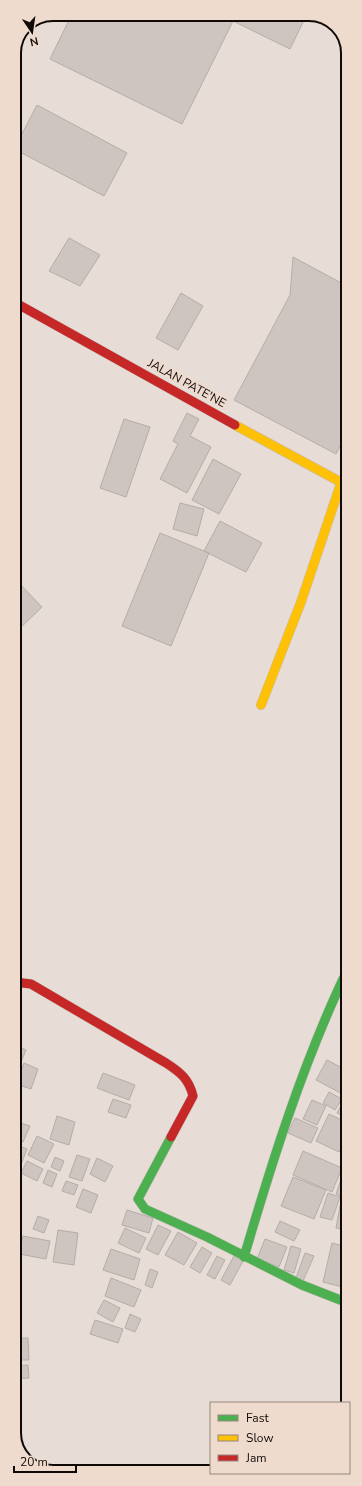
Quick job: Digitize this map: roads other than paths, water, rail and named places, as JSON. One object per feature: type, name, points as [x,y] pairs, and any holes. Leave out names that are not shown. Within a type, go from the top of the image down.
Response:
[{"type":"street","name":"JALAN PATE'NE","points":[[21,306],[341,482]]},
{"type":"street","points":[[262,704],[341,492]]},
{"type":"street","points":[[21,983],[31,984],[160,1059],[186,1076],[193,1096],[138,1199],[141,1205],[302,1285],[341,1300]]},
{"type":"street","points":[[244,1257],[296,1090],[325,1015],[341,983]]}]
